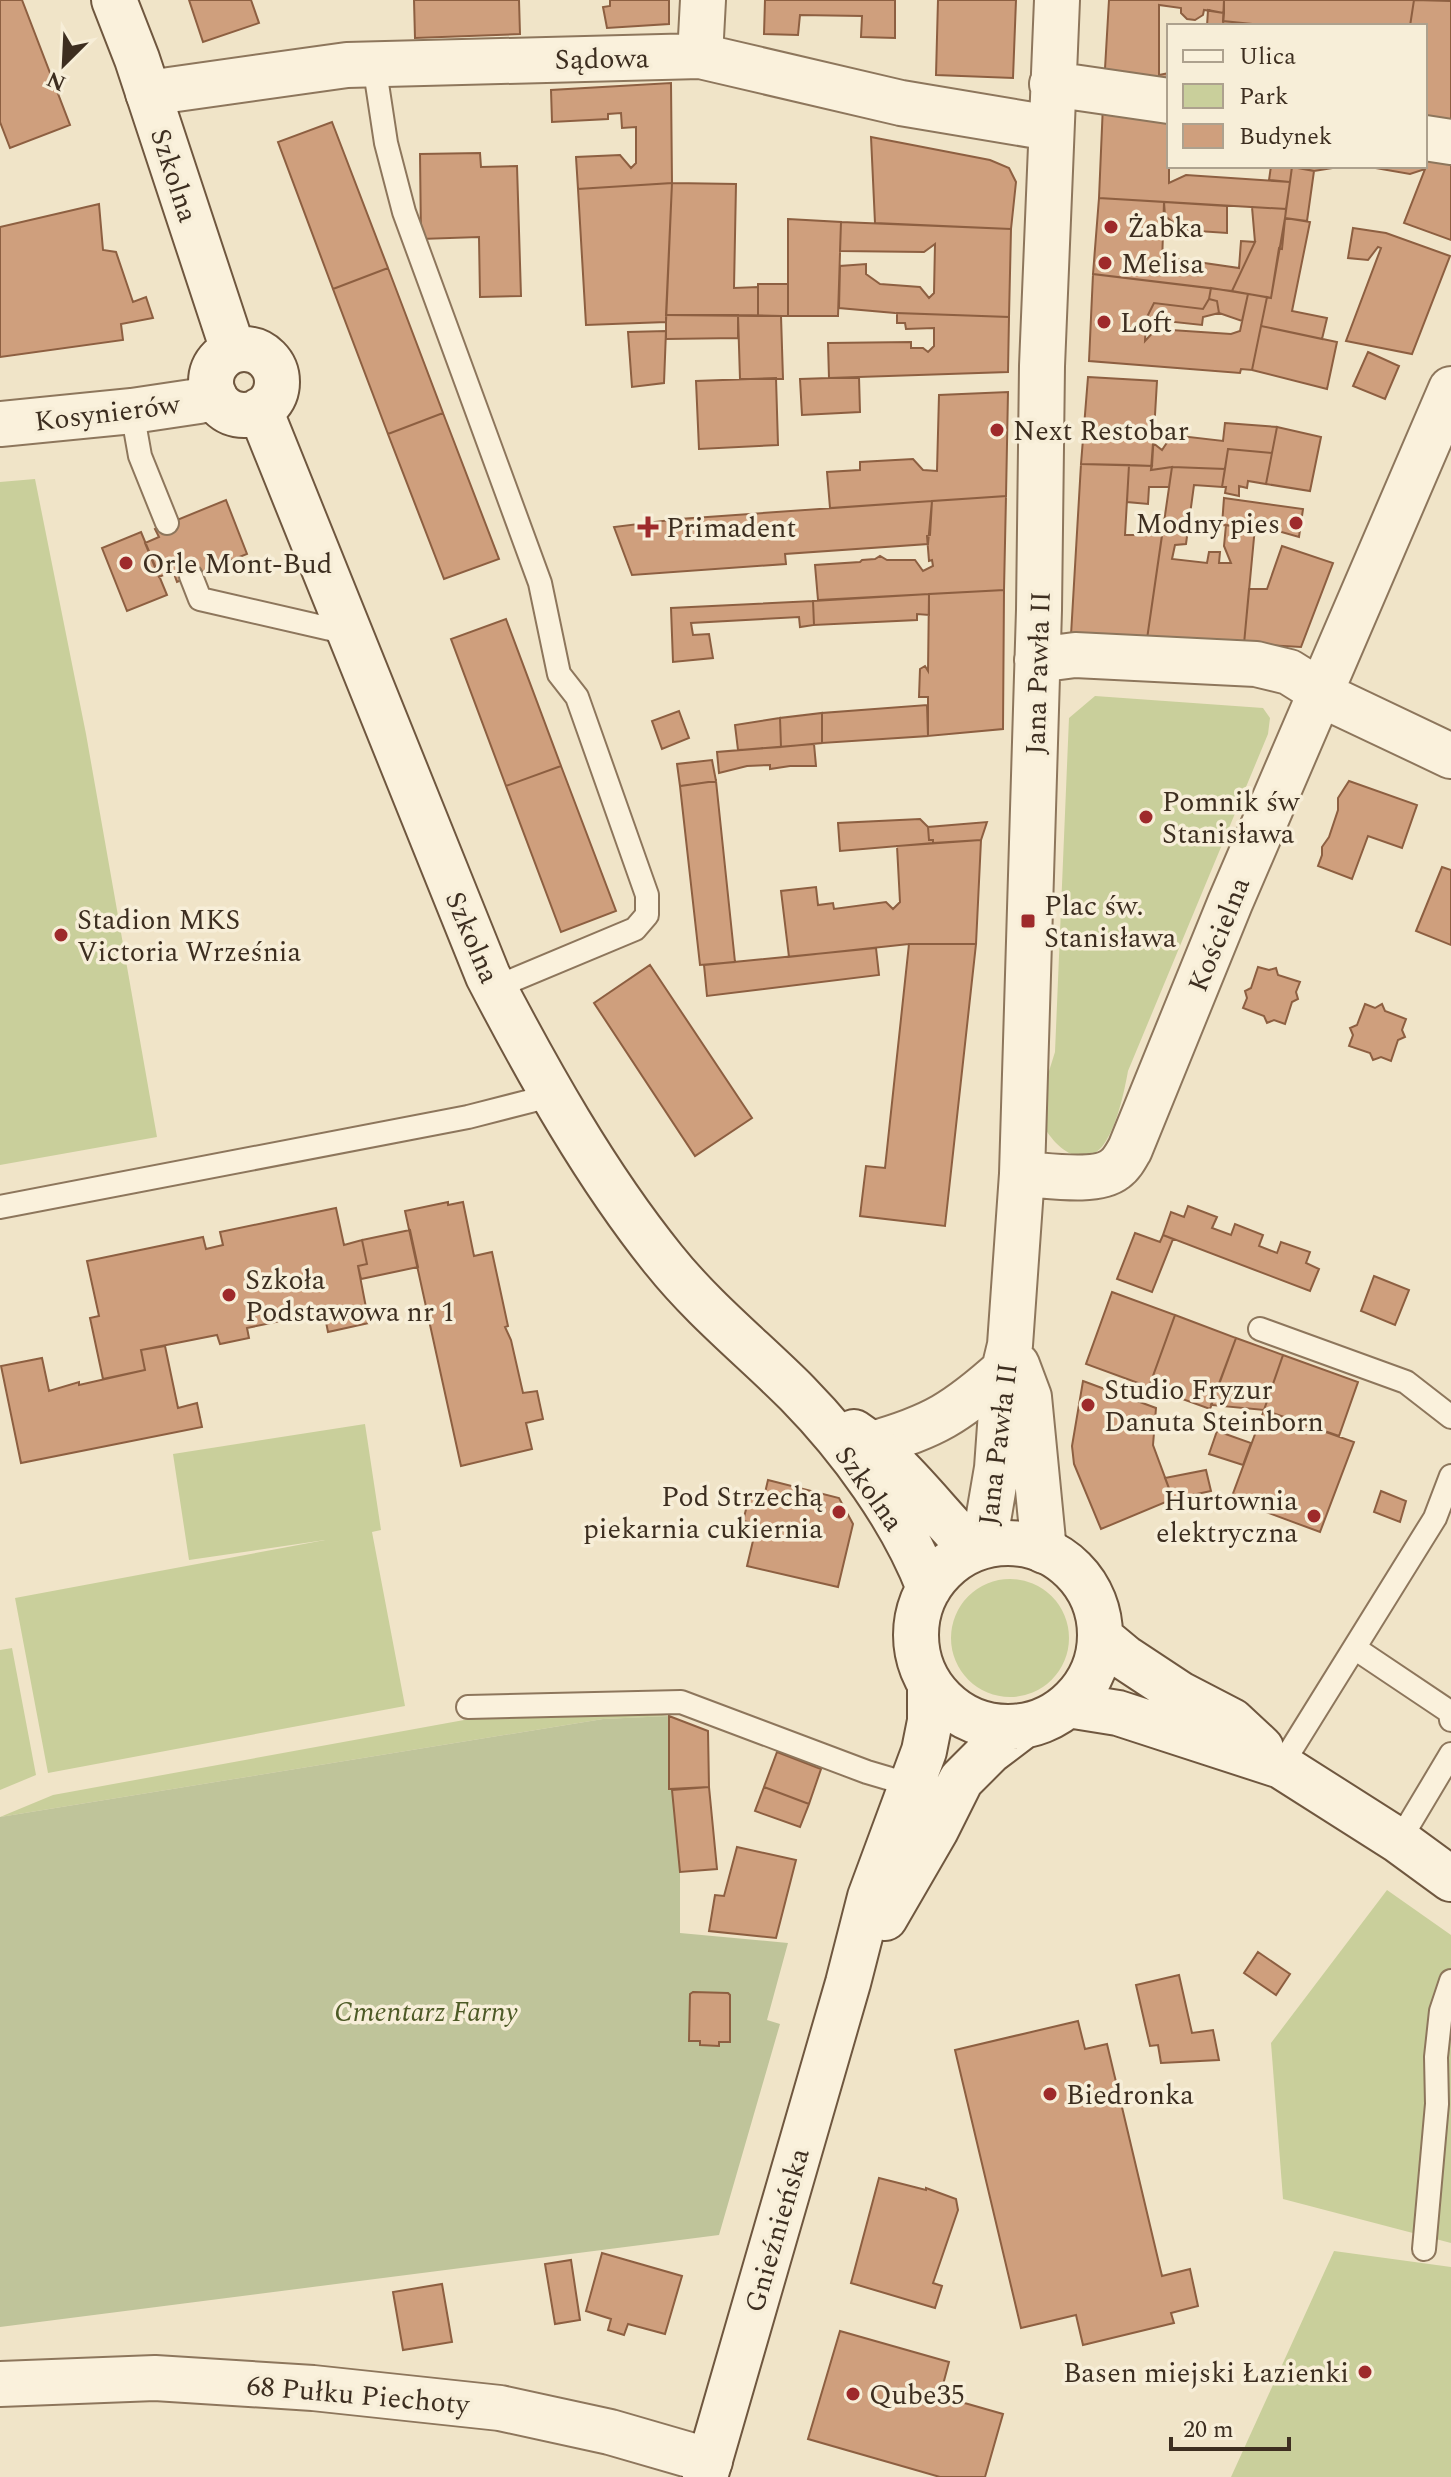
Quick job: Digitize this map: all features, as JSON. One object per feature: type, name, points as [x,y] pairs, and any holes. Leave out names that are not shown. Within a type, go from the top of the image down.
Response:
[{"type":"street","name":"Szkolna","points":[[114,0],[233,350]]},
{"type":"street","points":[[700,56],[703,0]]},
{"type":"street","name":"Jana Pawła II","points":[[978,1547],[997,1468],[1022,1174],[1050,128],[1057,0]]},
{"type":"street","name":"Sądowa","points":[[148,93],[347,65],[700,56],[901,103],[1050,128]]},
{"type":"street","points":[[1052,84],[1167,101]]},
{"type":"street","points":[[1427,138],[1451,142]]},
{"type":"street","points":[[247,349],[260,353],[271,362],[276,375],[276,389],[271,401],[247,415],[234,413],[222,406],[210,382],[221,357],[233,350],[247,349]]},
{"type":"street","name":"Kościelna","points":[[1022,1174],[1104,1175],[1116,1169],[1124,1159],[1451,389]]},
{"type":"street","name":"Kosynierów","points":[[0,424],[132,411],[199,401],[214,395]]},
{"type":"street","name":"Szkolna","points":[[260,410],[494,988],[554,1095],[576,1133],[664,1260],[707,1308],[799,1395],[853,1460],[894,1514],[929,1588]]},
{"type":"street","points":[[1037,660],[1075,655],[1256,664],[1289,672],[1337,702],[1451,756]]},
{"type":"street","name":"Szkolna","points":[[872,1444],[939,1421],[968,1402],[1007,1357]]},
{"type":"street","name":"Jana Pawła II","points":[[1007,1357],[1029,1397],[1044,1551]]},
{"type":"street","name":"Szkolna","points":[[799,1395],[872,1444],[978,1547]]},
{"type":"street","points":[[1024,1545],[1044,1551],[1067,1565],[1085,1586],[1097,1610],[1100,1637],[1096,1663],[1085,1686],[1068,1705],[1046,1719],[1023,1726],[996,1727],[970,1719],[948,1705],[930,1685],[920,1662],[916,1637],[919,1611],[929,1588],[943,1571],[978,1547],[1024,1545]]},
{"type":"street","points":[[1100,1637],[1180,1694],[1232,1721],[1281,1766]]},
{"type":"street","name":"Gnieźnieńska","points":[[708,2469],[870,1897],[927,1736],[930,1685]]},
{"type":"street","points":[[1068,1705],[1118,1713],[1281,1766],[1399,1841],[1451,1879]]},
{"type":"street","name":"Gnieźnieńska","points":[[848,1983],[936,1830],[961,1780],[990,1751],[1023,1726]]},
{"type":"street","name":"68 Pułku Piechoty","points":[[0,2384],[155,2378],[313,2388],[484,2406],[610,2432],[708,2469]]},
{"type":"lane","points":[[374,64],[386,143],[404,212],[540,583],[559,674],[577,697],[647,895],[647,915],[635,929],[494,988]]},
{"type":"lane","points":[[132,411],[140,456],[167,523]]},
{"type":"lane","points":[[191,576],[200,599],[348,633]]},
{"type":"lane","points":[[0,1207],[479,1114],[554,1095]]},
{"type":"lane","points":[[1260,1329],[1406,1382],[1451,1417]]},
{"type":"lane","points":[[1281,1766],[1435,1518],[1451,1476]]},
{"type":"lane","points":[[1356,1649],[1450,1712],[1451,1720]]},
{"type":"lane","points":[[468,1707],[681,1702],[867,1772],[911,1785]]},
{"type":"lane","points":[[1399,1841],[1451,1754]]},
{"type":"lane","points":[[1424,2249],[1437,2104],[1439,2026],[1451,1981]]},
{"type":"green space","name":"Stadion MKS Victoria Września","points":[[35,479],[86,734],[157,1137],[0,1165],[0,482]]},
{"type":"green space","points":[[1095,696],[1263,708],[1270,718],[1268,734],[1128,1071],[1113,1128],[1096,1152],[1079,1156],[1063,1149],[1044,1127],[1045,1084],[1055,1052],[1069,718]]},
{"type":"green space","points":[[365,1424],[381,1530],[372,1532],[405,1706],[48,1773],[15,1598],[325,1540],[189,1560],[173,1454]]},
{"type":"green space","points":[[1010,1579],[1033,1583],[1052,1596],[1065,1615],[1069,1638],[1065,1661],[1052,1680],[1033,1693],[1010,1697],[987,1693],[968,1680],[955,1661],[951,1638],[955,1615],[968,1596],[987,1583]]},
{"type":"green space","points":[[12,1648],[36,1775],[0,1790],[0,1650]]},
{"type":"green space","points":[[640,1712],[669,1716],[603,1719],[0,1817],[53,1795],[486,1716]]},
{"type":"green space","name":"Cmentarz Farny","points":[[669,1716],[680,1872],[680,1933],[788,1943],[767,2020],[780,2024],[719,2235],[0,2327],[0,1817],[603,1719]]},
{"type":"green space","points":[[1387,1890],[1451,1935],[1451,2243],[1283,2199],[1271,2043]]},
{"type":"green space","name":"Basen miejski Łazienki","points":[[1334,2251],[1451,2267],[1451,2477],[1231,2477]]},
{"type":"building","points":[[0,0],[22,0],[70,125],[10,148],[0,122]]},
{"type":"building","points":[[189,0],[251,0],[259,23],[203,42]]},
{"type":"building","points":[[414,0],[519,0],[520,34],[415,38]]},
{"type":"building","points":[[610,0],[669,0],[669,24],[607,28],[603,7],[610,6]]},
{"type":"building","points":[[765,0],[895,0],[895,38],[861,37],[862,16],[800,15],[798,35],[764,34]]},
{"type":"building","points":[[938,0],[1016,0],[1013,78],[936,75]]},
{"type":"building","points":[[1109,0],[1224,0],[1224,13],[1204,10],[1203,15],[1195,20],[1187,19],[1181,8],[1159,5],[1159,75],[1167,73],[1167,92],[1104,86]]},
{"type":"building","points":[[1224,0],[1414,0],[1410,24],[1253,24],[1223,21]]},
{"type":"building","points":[[1414,0],[1451,1],[1451,132],[1427,128],[1427,24],[1410,24]]},
{"type":"building","points":[[1208,10],[1224,13],[1223,24],[1207,24]]},
{"type":"building","points":[[1223,21],[1252,24],[1223,24]]},
{"type":"building","points":[[671,83],[672,183],[578,189],[576,157],[620,155],[631,168],[636,163],[636,127],[622,128],[621,113],[608,114],[608,119],[552,122],[551,90]]},
{"type":"building","points":[[1103,104],[1167,110],[1169,183],[1186,175],[1290,182],[1286,209],[1099,198]]},
{"type":"building","points":[[332,122],[388,268],[333,289],[278,142]]},
{"type":"building","points":[[871,137],[990,160],[1009,168],[1016,182],[1011,229],[875,223]]},
{"type":"building","points":[[1427,144],[1451,149],[1451,240],[1404,223],[1425,169],[1410,174],[1376,168],[1427,168]]},
{"type":"building","points":[[480,153],[481,167],[517,166],[521,296],[480,297],[479,237],[421,239],[420,154]]},
{"type":"building","points":[[1271,168],[1292,168],[1290,182],[1269,180]]},
{"type":"building","points":[[1292,168],[1314,171],[1307,221],[1285,218]]},
{"type":"building","points":[[1301,168],[1333,168],[1314,171]]},
{"type":"building","points":[[672,183],[666,322],[586,325],[578,189]]},
{"type":"building","points":[[672,183],[736,184],[734,288],[758,287],[758,316],[666,315]]},
{"type":"building","points":[[1099,198],[1164,202],[1162,264],[1177,259],[1239,268],[1241,241],[1255,242],[1232,291],[1093,274]]},
{"type":"building","points":[[1164,202],[1227,206],[1227,233],[1183,230],[1165,216]]},
{"type":"building","points":[[99,204],[103,250],[116,252],[133,302],[146,297],[153,318],[121,324],[123,340],[0,357],[0,227]]},
{"type":"building","points":[[1252,207],[1286,209],[1282,249],[1279,248],[1271,298],[1232,291],[1255,242]]},
{"type":"building","points":[[1285,218],[1310,222],[1292,311],[1327,318],[1322,339],[1261,326],[1267,297],[1271,298]]},
{"type":"building","points":[[788,219],[841,222],[838,316],[788,316]]},
{"type":"building","points":[[841,222],[1011,229],[1009,317],[839,308],[840,266],[866,264],[866,274],[880,284],[920,287],[929,298],[934,293],[935,244],[924,252],[840,251]]},
{"type":"building","points":[[1353,228],[1386,233],[1450,256],[1412,354],[1346,341],[1381,248],[1378,247],[1368,260],[1348,258]]},
{"type":"building","points":[[388,268],[443,413],[388,434],[333,289]]},
{"type":"building","points":[[1093,274],[1211,288],[1203,309],[1154,303],[1146,319],[1145,341],[1156,329],[1231,334],[1240,331],[1248,294],[1267,297],[1252,370],[1241,369],[1240,373],[1089,361]]},
{"type":"building","points":[[758,284],[788,284],[788,316],[758,316]]},
{"type":"building","points":[[1211,288],[1248,294],[1242,321],[1219,313],[1217,301],[1209,299]]},
{"type":"building","points":[[1209,299],[1217,301],[1219,313],[1203,317],[1202,325],[1146,319],[1154,303],[1203,309]]},
{"type":"building","points":[[897,313],[1009,317],[1008,372],[829,378],[828,343],[911,342],[911,348],[923,348],[928,352],[934,346],[934,328],[906,329],[905,323],[897,323]]},
{"type":"building","points":[[666,315],[738,315],[738,338],[666,339]]},
{"type":"building","points":[[738,315],[781,316],[783,379],[740,379]]},
{"type":"building","points":[[1261,326],[1337,342],[1327,389],[1252,370]]},
{"type":"building","points":[[666,331],[664,383],[632,387],[628,332]]},
{"type":"building","points":[[1368,352],[1399,366],[1385,399],[1353,386]]},
{"type":"building","points":[[859,377],[860,412],[802,415],[800,379]]},
{"type":"building","points":[[1088,377],[1157,381],[1152,466],[1081,464]]},
{"type":"building","points":[[776,378],[778,445],[699,449],[696,381]]},
{"type":"building","points":[[1008,392],[1006,496],[830,508],[827,472],[860,470],[860,462],[913,459],[923,470],[937,471],[939,395]]},
{"type":"building","points":[[443,413],[499,559],[444,579],[388,434]]},
{"type":"building","points":[[1225,423],[1277,427],[1272,453],[1228,449],[1225,469],[1172,467],[1151,470],[1153,443],[1162,450],[1172,435],[1223,441]]},
{"type":"building","points":[[1277,427],[1321,437],[1310,491],[1266,484]]},
{"type":"building","points":[[1228,449],[1272,453],[1266,484],[1248,481],[1247,488],[1239,486],[1239,496],[1225,493],[1226,487],[1222,487]]},
{"type":"building","points":[[1081,464],[1129,465],[1125,535],[1162,535],[1147,639],[1071,635]]},
{"type":"building","points":[[1129,465],[1152,466],[1151,470],[1172,467],[1169,487],[1149,487],[1148,504],[1127,502]]},
{"type":"building","points":[[1172,467],[1225,469],[1222,487],[1194,485],[1186,544],[1175,545],[1172,559],[1207,563],[1209,552],[1220,552],[1219,563],[1231,563],[1224,546],[1226,525],[1255,527],[1244,644],[1147,639]]},
{"type":"building","points":[[1006,496],[1004,590],[818,600],[815,565],[860,562],[880,556],[887,560],[915,560],[923,571],[933,566],[932,560],[929,561],[927,536],[930,535],[932,501]]},
{"type":"building","points":[[1224,498],[1303,509],[1299,537],[1271,529],[1222,525]]},
{"type":"building","points":[[226,500],[247,554],[177,582],[173,571],[159,577],[145,543],[159,537],[155,529]]},
{"type":"building","points":[[932,501],[928,544],[785,554],[786,564],[632,575],[614,527],[679,519]]},
{"type":"building","points":[[141,532],[167,595],[127,611],[102,548]]},
{"type":"building","points":[[1282,546],[1333,563],[1301,647],[1244,644],[1249,589],[1267,589]]},
{"type":"building","points":[[1004,590],[1003,729],[928,736],[928,697],[919,697],[920,669],[925,666],[928,671],[929,594]]},
{"type":"building","points":[[929,594],[929,615],[917,614],[917,620],[814,625],[813,601]]},
{"type":"building","points":[[813,601],[814,625],[800,627],[799,617],[691,623],[693,635],[709,634],[713,658],[673,662],[671,608]]},
{"type":"building","points":[[506,619],[561,766],[506,786],[451,639]]},
{"type":"building","points":[[927,705],[928,736],[822,743],[822,713]]},
{"type":"building","points":[[679,711],[689,738],[662,749],[652,721]]},
{"type":"building","points":[[822,713],[822,743],[781,747],[780,718]]},
{"type":"building","points":[[780,718],[781,747],[738,750],[735,725]]},
{"type":"building","points":[[814,744],[816,766],[770,769],[770,765],[747,766],[719,773],[717,752]]},
{"type":"building","points":[[712,760],[716,781],[680,786],[677,764]]},
{"type":"building","points":[[561,766],[616,911],[561,932],[506,786]]},
{"type":"building","points":[[716,781],[735,962],[700,965],[680,786]]},
{"type":"building","points":[[1349,781],[1417,805],[1402,848],[1368,836],[1352,879],[1318,866],[1322,847],[1329,837],[1338,810],[1338,798]]},
{"type":"building","points":[[920,819],[928,827],[929,840],[933,843],[840,851],[838,823]]},
{"type":"building","points":[[987,822],[981,840],[933,843],[929,840],[928,827]]},
{"type":"building","points":[[981,840],[976,944],[909,944],[789,957],[781,891],[816,887],[818,905],[833,903],[834,909],[886,902],[893,909],[900,902],[897,846]]},
{"type":"building","points":[[1442,867],[1451,870],[1451,945],[1416,931]]},
{"type":"building","points":[[909,944],[976,944],[945,1226],[860,1216],[866,1166],[885,1168]]},
{"type":"building","points":[[876,948],[879,975],[707,996],[704,965]]},
{"type":"building","points":[[650,965],[752,1118],[695,1156],[594,1003]]},
{"type":"building","points":[[1258,967],[1276,968],[1278,975],[1300,982],[1296,992],[1298,999],[1292,1002],[1285,1024],[1274,1020],[1267,1023],[1264,1016],[1243,1008],[1247,998],[1245,991],[1251,988]]},
{"type":"building","points":[[1365,1004],[1375,1008],[1382,1004],[1385,1011],[1406,1019],[1402,1030],[1405,1037],[1398,1040],[1391,1061],[1381,1057],[1373,1060],[1370,1053],[1349,1046],[1353,1035],[1350,1028],[1357,1025]]},
{"type":"building","points":[[448,1202],[448,1205],[463,1202],[474,1256],[492,1252],[508,1326],[505,1327],[523,1393],[537,1391],[543,1419],[526,1423],[532,1449],[461,1466],[405,1211]]},
{"type":"building","points":[[1188,1206],[1217,1217],[1212,1228],[1231,1235],[1235,1224],[1263,1235],[1259,1246],[1277,1253],[1281,1242],[1310,1252],[1306,1263],[1319,1269],[1310,1291],[1163,1235],[1171,1212],[1184,1217]]},
{"type":"building","name":"Szkoła Podstawowa nr 1","points":[[336,1208],[344,1245],[362,1240],[367,1264],[358,1266],[369,1323],[328,1332],[324,1312],[247,1328],[249,1338],[220,1344],[217,1335],[141,1350],[145,1370],[103,1379],[90,1318],[99,1316],[87,1261],[203,1237],[206,1249],[223,1245],[220,1232]]},
{"type":"building","points":[[410,1230],[418,1267],[361,1279],[358,1266],[367,1264],[362,1240]]},
{"type":"building","points":[[1135,1233],[1160,1242],[1163,1235],[1173,1239],[1152,1292],[1117,1279]]},
{"type":"building","points":[[1374,1276],[1409,1290],[1395,1325],[1361,1311]]},
{"type":"building","points":[[1112,1292],[1175,1315],[1149,1387],[1086,1364]]},
{"type":"building","points":[[1175,1315],[1236,1338],[1210,1409],[1149,1387]]},
{"type":"building","points":[[1236,1338],[1283,1355],[1264,1410],[1211,1405]]},
{"type":"building","points":[[165,1346],[178,1408],[197,1403],[202,1427],[21,1463],[1,1366],[42,1358],[49,1391],[145,1370],[141,1350]]},
{"type":"building","points":[[1283,1355],[1358,1382],[1339,1436],[1264,1410]]},
{"type":"building","points":[[1083,1381],[1156,1408],[1153,1445],[1173,1499],[1101,1529],[1074,1464],[1072,1446]]},
{"type":"building","points":[[1264,1410],[1354,1442],[1320,1532],[1231,1499]]},
{"type":"building","points":[[1217,1431],[1251,1443],[1243,1465],[1209,1454]]},
{"type":"building","points":[[1206,1470],[1211,1491],[1173,1499],[1165,1478]]},
{"type":"building","points":[[768,1480],[839,1498],[853,1524],[838,1587],[747,1566],[757,1524],[743,1521],[750,1494],[764,1497]]},
{"type":"building","points":[[1381,1491],[1406,1501],[1400,1522],[1374,1512]]},
{"type":"building","points":[[669,1716],[708,1731],[709,1787],[669,1789]]},
{"type":"building","points":[[777,1752],[821,1769],[809,1804],[764,1787]]},
{"type":"building","points":[[709,1787],[717,1869],[680,1872],[672,1790]]},
{"type":"building","points":[[764,1787],[809,1804],[800,1827],[755,1811]]},
{"type":"building","points":[[737,1847],[796,1860],[776,1938],[709,1931],[715,1895],[724,1896]]},
{"type":"building","points":[[1258,1952],[1290,1974],[1276,1995],[1244,1973]]},
{"type":"building","points":[[1179,1975],[1192,2033],[1213,2030],[1219,2060],[1161,2063],[1158,2045],[1150,2046],[1136,1985]]},
{"type":"building","points":[[690,1994],[730,1995],[730,2042],[719,2042],[719,2046],[689,2041]]},
{"type":"building","points":[[1078,2021],[1085,2049],[1107,2044],[1162,2276],[1190,2269],[1198,2306],[1171,2313],[1174,2323],[1083,2345],[1076,2315],[1021,2328],[955,2050]]},
{"type":"building","points":[[879,2178],[926,2188],[956,2199],[958,2210],[933,2283],[942,2286],[935,2308],[851,2283]]},
{"type":"building","points":[[602,2253],[682,2276],[665,2334],[628,2324],[624,2335],[608,2330],[611,2319],[586,2311]]},
{"type":"building","points":[[571,2260],[580,2320],[555,2324],[545,2264]]},
{"type":"building","points":[[442,2284],[452,2342],[403,2350],[393,2292]]},
{"type":"building","points":[[840,2331],[949,2362],[940,2396],[1003,2414],[985,2477],[940,2477],[808,2439]]},
{"type":"place","name":"Żabka","points":[[1111,227]]},
{"type":"place","name":"Melisa","points":[[1105,263]]},
{"type":"place","name":"Loft","points":[[1104,322]]},
{"type":"place","name":"Next Restobar","points":[[997,430]]},
{"type":"place","name":"Modny pies","points":[[1296,523]]},
{"type":"place","name":"Primadent","points":[[648,527]]},
{"type":"place","name":"Orle Mont-Bud","points":[[126,563]]},
{"type":"place","name":"Pomnik św Stanisława","points":[[1146,817]]},
{"type":"place","name":"Plac św. Stanisława","points":[[1028,921]]},
{"type":"place","name":"Stadion MKS Victoria Września","points":[[61,935]]},
{"type":"place","name":"Szkoła Podstawowa nr 1","points":[[229,1295]]},
{"type":"place","name":"Studio Fryzur Danuta Steinborn","points":[[1088,1405]]},
{"type":"place","name":"Pod Strzechą piekarnia cukiernia","points":[[839,1512]]},
{"type":"place","name":"Hurtownia elektryczna","points":[[1314,1516]]},
{"type":"place","name":"Biedronka","points":[[1050,2094]]},
{"type":"place","name":"Basen miejski Łazienki","points":[[1365,2372]]},
{"type":"place","name":"Qube35","points":[[853,2394]]}]
